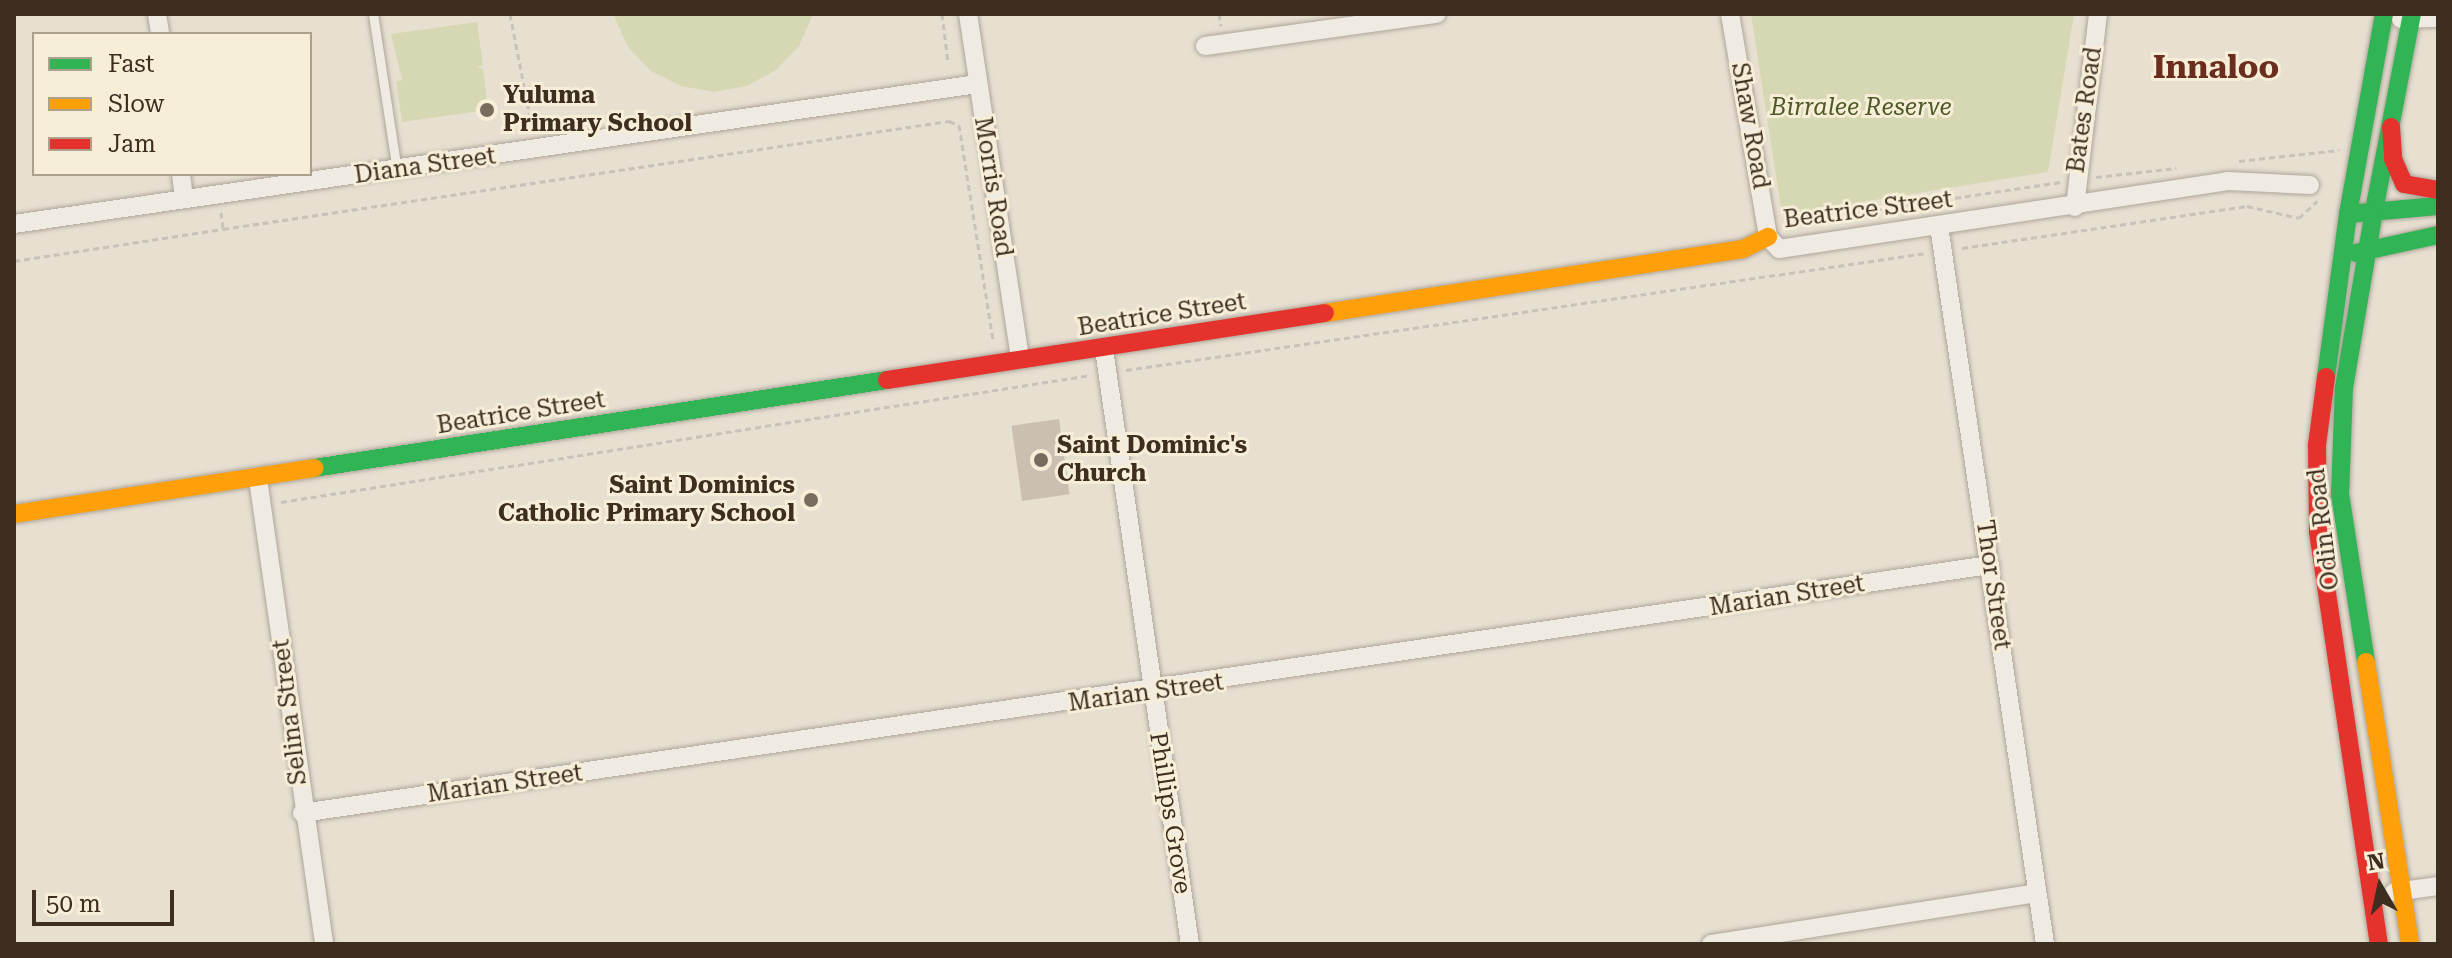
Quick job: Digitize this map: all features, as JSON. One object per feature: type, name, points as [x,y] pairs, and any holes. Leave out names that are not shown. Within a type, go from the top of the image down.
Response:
[{"type":"main road","name":"Odin Road","points":[[2379,944],[2316,506],[2320,410],[2348,214],[2383,15]]},
{"type":"main road","name":"Odin Road","points":[[2410,944],[2340,495],[2344,388],[2373,216],[2412,17]]},
{"type":"main road","points":[[2391,127],[2393,159],[2404,184],[2438,190]]},
{"type":"main road","points":[[2348,214],[2373,216],[2438,206]]},
{"type":"main road","name":"Beatrice Street","points":[[14,514],[1743,249],[1768,232]]},
{"type":"main road","points":[[2342,252],[2369,254],[2398,240],[2438,235]]},
{"type":"street","name":"Morris Road","points":[[968,14],[1020,359]]},
{"type":"street","points":[[1205,46],[1437,14]]},
{"type":"street","name":"Shaw Road","points":[[1730,14],[1768,232]]},
{"type":"street","name":"Bates Road","points":[[2075,207],[2074,179],[2098,14]]},
{"type":"street","points":[[2383,15],[2438,18]]},
{"type":"street","name":"Diana Street","points":[[14,224],[184,198],[397,171],[977,84]]},
{"type":"street","points":[[181,176],[184,198]]},
{"type":"street","name":"Beatrice Street","points":[[1768,232],[1779,249],[2075,207],[2228,181],[2310,185]]},
{"type":"street","name":"Thor Street","points":[[1939,226],[1945,250],[2045,944]]},
{"type":"street","name":"Phillips Grove","points":[[1104,349],[1190,944]]},
{"type":"street","name":"Selina Street","points":[[258,479],[302,813],[324,944]]},
{"type":"street","name":"Marian Street","points":[[302,813],[1152,692],[1990,565]]},
{"type":"street","points":[[2371,896],[2438,886]]},
{"type":"street","points":[[1711,944],[2037,893]]},
{"type":"lane","points":[[373,14],[397,171]]},
{"type":"path","points":[[510,14],[531,122]]},
{"type":"path","points":[[942,14],[948,62]]},
{"type":"path","points":[[14,261],[949,121],[959,125],[995,351]]},
{"type":"path","points":[[1768,232],[2074,179]]},
{"type":"path","points":[[1945,250],[2247,206],[2299,218],[2327,196]]},
{"type":"path","points":[[221,212],[223,229]]},
{"type":"green space","points":[[613,14],[813,14],[799,46],[776,70],[747,86],[714,92],[681,86],[651,71],[628,47]]},
{"type":"green space","name":"Birralee Reserve","points":[[1751,14],[2074,14],[2048,172],[1782,215]]},
{"type":"green space","points":[[477,22],[483,65],[477,67],[483,69],[488,110],[402,122],[396,81],[402,80],[391,34]]},
{"type":"building","name":"Saint Dominic's Church","points":[[1059,419],[1070,494],[1022,501],[1011,426]]},
{"type":"traffic: fast","points":[[2348,214],[2384,14]]},
{"type":"traffic: fast","points":[[2373,216],[2412,14]]},
{"type":"traffic: fast","points":[[2326,377],[2348,214],[2438,206]]},
{"type":"traffic: fast","points":[[2366,662],[2340,495],[2344,388],[2373,216]]},
{"type":"traffic: fast","points":[[2356,253],[2438,235]]},
{"type":"traffic: fast","points":[[314,468],[887,380]]},
{"type":"traffic: slow","points":[[1325,313],[1743,249],[1768,237]]},
{"type":"traffic: slow","points":[[14,514],[314,468]]},
{"type":"traffic: slow","points":[[2366,662],[2410,944]]},
{"type":"traffic: jam","points":[[2391,127],[2393,159],[2404,184],[2438,190]]},
{"type":"traffic: jam","points":[[887,380],[1325,313]]},
{"type":"traffic: jam","points":[[2326,377],[2317,445],[2318,532],[2379,944]]},
{"type":"place","name":"Yuluma Primary School","points":[[487,110]]},
{"type":"place","name":"Saint Dominic's Church","points":[[1041,460]]},
{"type":"place","name":"Saint Dominics Catholic Primary School","points":[[811,500]]},
{"type":"district","name":"Innaloo","points":[[2216,67]]}]
